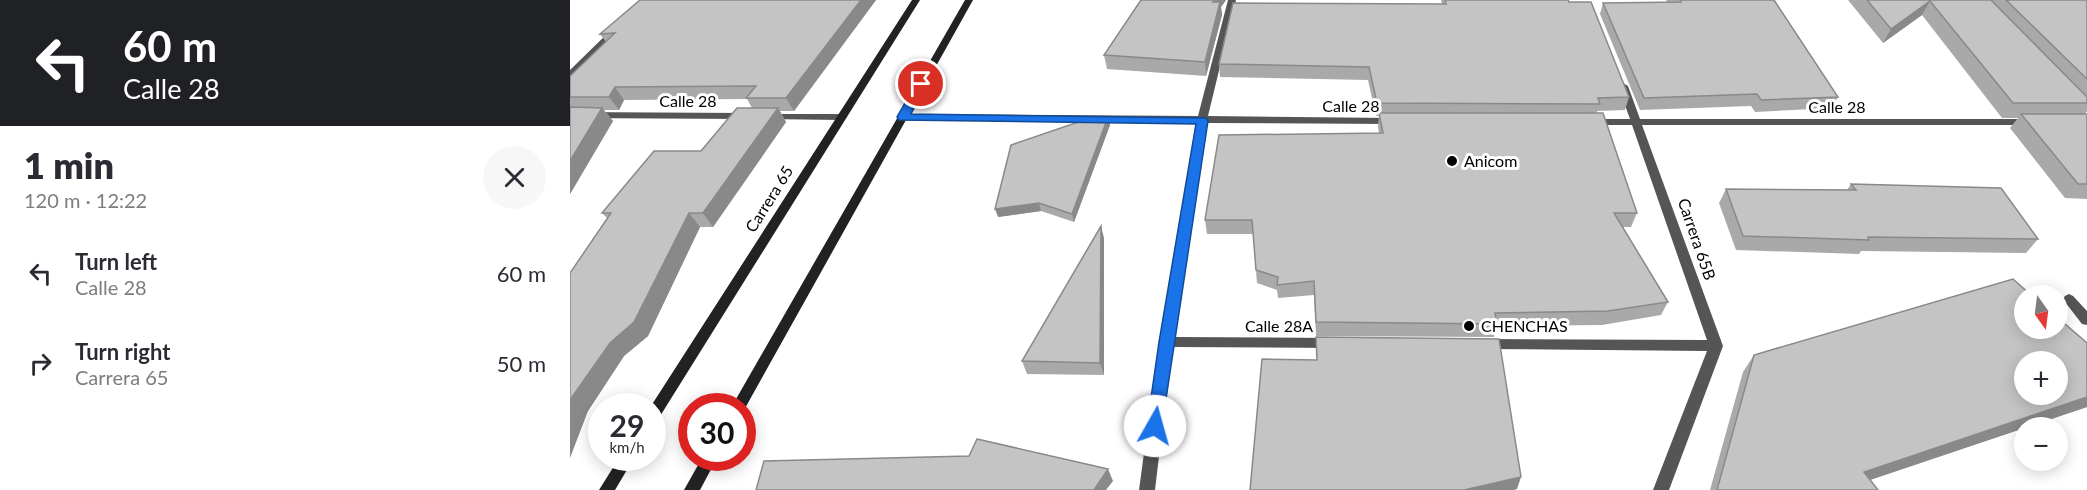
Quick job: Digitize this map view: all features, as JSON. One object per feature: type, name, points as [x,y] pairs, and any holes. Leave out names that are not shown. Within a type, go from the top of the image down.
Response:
[{"type":"main road","name":"Carrera 65","points":[[666,395],[916,0]]},
{"type":"main road","points":[[746,393],[969,0]]},
{"type":"main road","points":[[607,490],[619,471]]},
{"type":"main road","points":[[692,490],[703,471]]},
{"type":"street","points":[[1147,490],[1166,342],[1202,121],[1232,0]]},
{"type":"street","points":[[570,75],[621,25]]},
{"type":"street","name":"Carrera 65B","points":[[1619,78],[1637,122],[1716,346]]},
{"type":"street","name":"Calle 28","points":[[570,115],[842,117]]},
{"type":"street","name":"Calle 28","points":[[903,117],[1402,121]]},
{"type":"street","name":"Calle 28","points":[[1578,122],[2040,123]]},
{"type":"street","points":[[2069,299],[2087,320]]},
{"type":"street","name":"Calle 28A","points":[[1166,342],[1346,343]]},
{"type":"street","points":[[1465,344],[1716,346],[1661,490]]},
{"type":"building","points":[[640,0],[861,0],[786,98],[746,98],[756,86],[615,87],[609,97],[570,97],[570,76],[615,33],[600,34]]},
{"type":"building","points":[[1141,0],[1215,0],[1213,2],[1220,2],[1205,62],[1104,55]]},
{"type":"building","points":[[1445,0],[1591,2],[1629,97],[1598,98],[1600,104],[1377,103],[1369,67],[1219,64],[1233,3],[1446,4]]},
{"type":"building","points":[[1680,0],[1774,0],[1838,97],[1761,100],[1757,94],[1644,98],[1603,3],[1681,2]]},
{"type":"building","points":[[1867,0],[1991,0],[2087,97],[2087,103],[2013,103],[1930,1],[1891,29]]},
{"type":"building","points":[[2006,0],[2087,0],[2087,79]]},
{"type":"building","points":[[570,107],[602,108],[570,161]]},
{"type":"building","points":[[737,108],[778,108],[703,213],[689,213],[634,322],[610,343],[570,403],[570,273],[611,213],[602,213],[654,151],[701,151]]},
{"type":"building","points":[[1379,113],[1603,113],[1637,213],[1614,213],[1668,302],[1608,311],[1495,313],[1497,324],[1316,322],[1314,281],[1277,285],[1278,277],[1256,270],[1252,220],[1205,220],[1219,135],[1383,133]]},
{"type":"building","points":[[2021,114],[2087,114],[2087,184],[2078,184]]},
{"type":"building","points":[[1093,117],[1108,117],[1072,214],[1039,203],[995,209],[1011,145]]},
{"type":"building","points":[[1851,184],[2001,188],[2038,239],[1868,237],[1869,240],[1743,236],[1726,189],[1856,190]]},
{"type":"building","points":[[1101,226],[1100,363],[1022,361]]},
{"type":"building","points":[[2013,279],[2020,285],[2014,285],[2014,339],[2068,339],[2068,327],[2087,343],[2087,397],[2068,403],[2068,351],[2014,351],[2014,405],[2063,405],[2028,417],[2014,417],[2014,422],[1864,472],[1878,490],[1717,490],[1754,355]]},
{"type":"building","points":[[1316,337],[1499,339],[1521,477],[1464,490],[1250,490],[1262,359],[1317,360]]},
{"type":"building","points":[[977,439],[1108,469],[1094,490],[756,490],[764,461],[969,456]]},
{"type":"place","name":"Anicom","points":[[1452,161]]},
{"type":"place","name":"CHENCHAS","points":[[1469,326]]},
{"type":"route","points":[[921,84],[903,117],[1202,121],[1166,342],[1155,426]]}]
